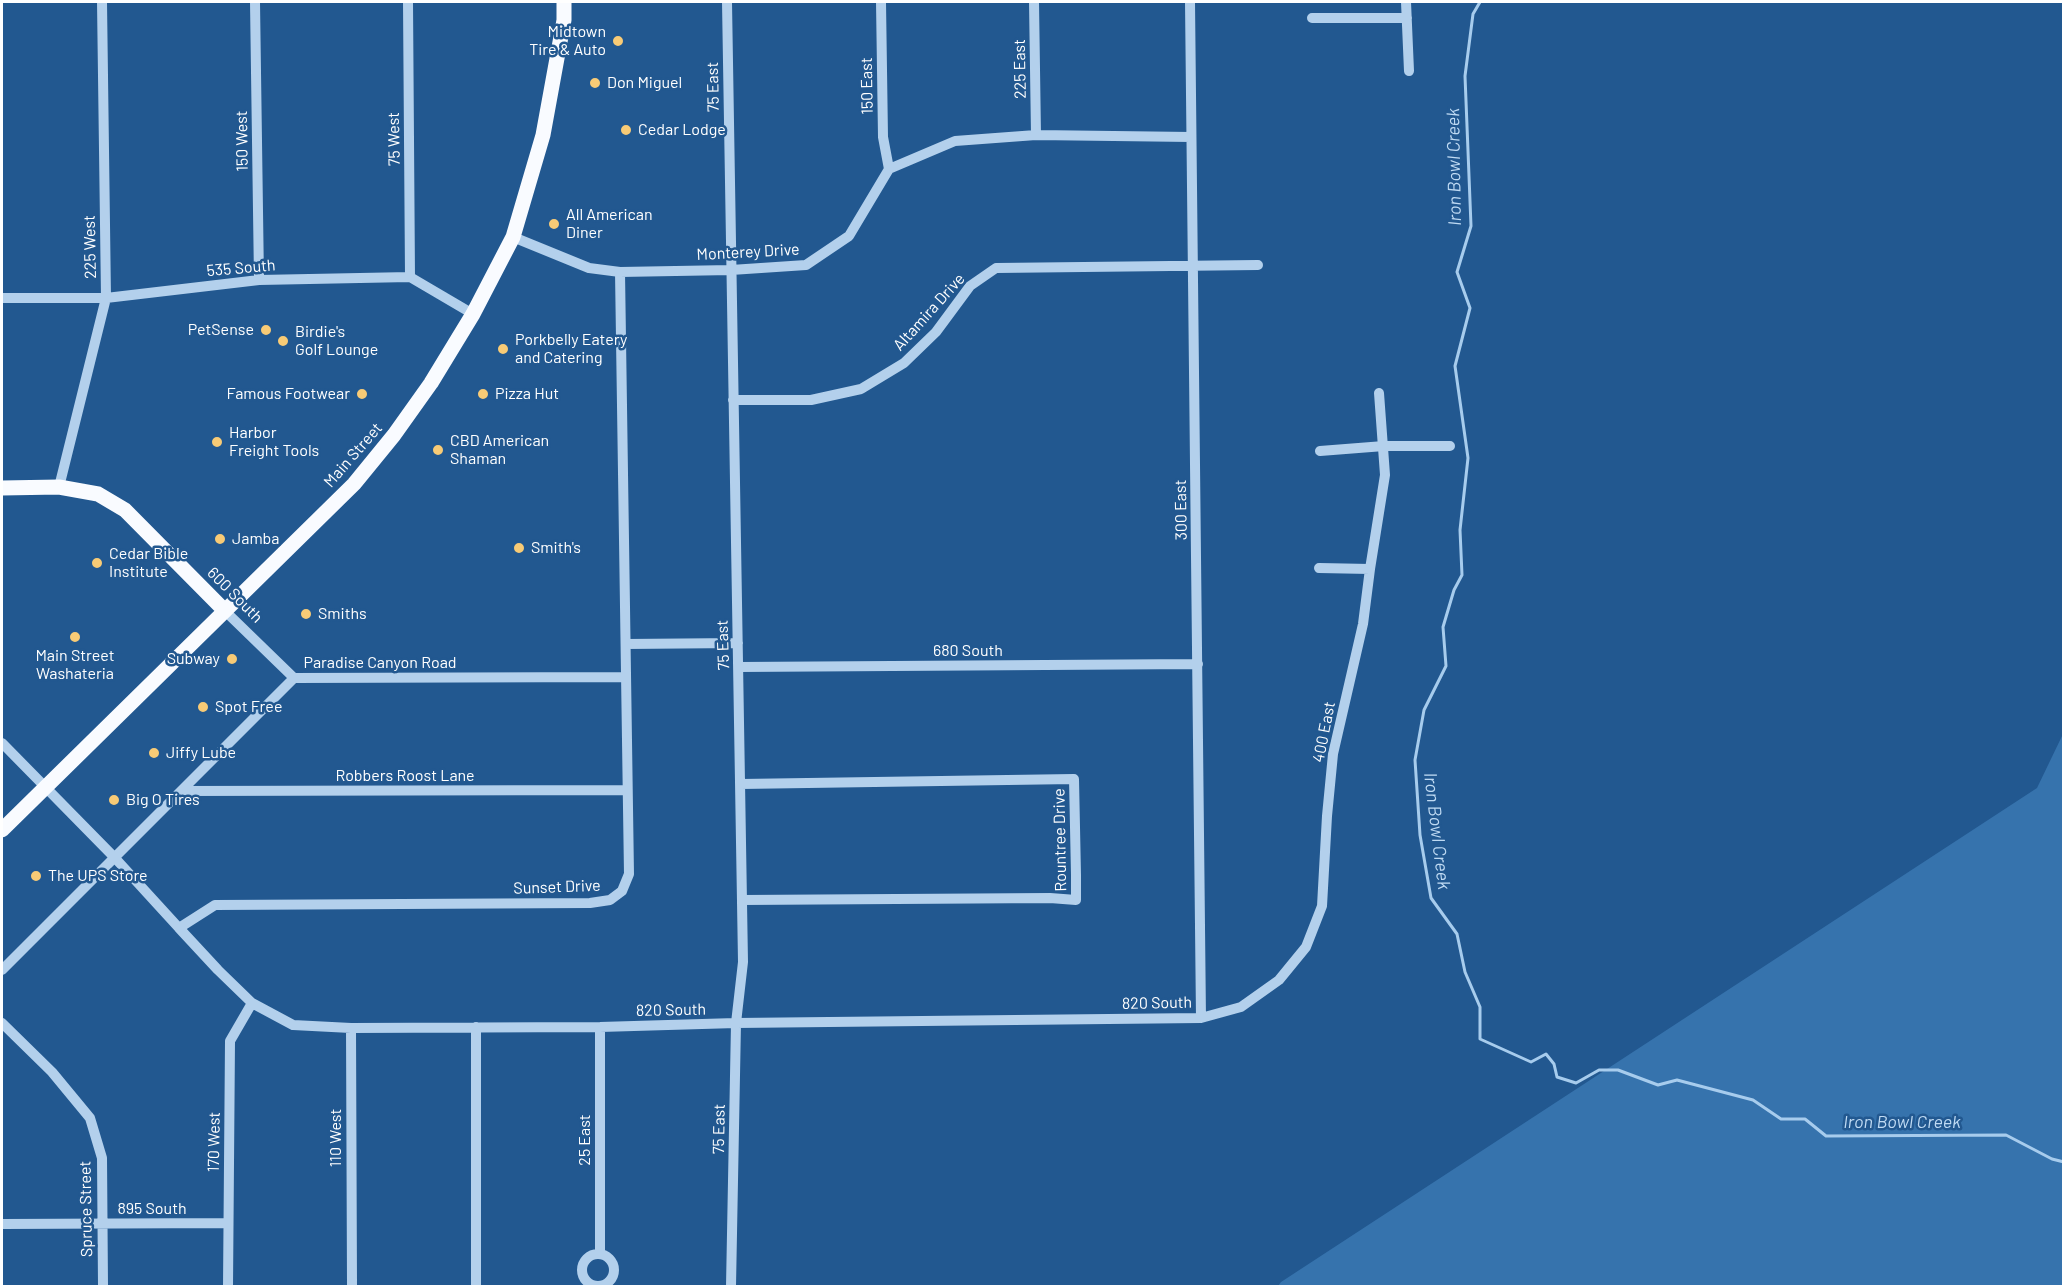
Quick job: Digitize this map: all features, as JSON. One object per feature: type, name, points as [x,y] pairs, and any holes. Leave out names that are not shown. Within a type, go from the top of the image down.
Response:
[{"type":"main road","name":"Main Street","points":[[2,830],[361,476],[431,383],[473,314],[513,237],[543,135],[564,20],[564,2]]},
{"type":"main road","name":"600 South","points":[[2,488],[59,487],[98,494],[124,510],[225,611]]},
{"type":"street","name":"225 West","points":[[59,487],[106,298],[102,2]]},
{"type":"street","name":"150 West","points":[[255,2],[259,280]]},
{"type":"street","name":"75 West","points":[[408,2],[411,277]]},
{"type":"street","name":"75 East","points":[[726,2],[743,962],[736,1023],[731,1287]]},
{"type":"street","name":"150 East","points":[[881,2],[883,137],[889,169]]},
{"type":"street","name":"225 East","points":[[1034,2],[1036,135]]},
{"type":"street","name":"300 East","points":[[1190,2],[1201,1018]]},
{"type":"street","points":[[1406,2],[1409,71]]},
{"type":"street","points":[[1312,18],[1407,18]]},
{"type":"street","points":[[889,169],[955,141],[1036,135],[1191,137]]},
{"type":"street","name":"Monterey Drive","points":[[513,237],[589,268],[620,272],[806,266],[849,236],[889,169]]},
{"type":"street","name":"Altamira Drive","points":[[733,400],[811,400],[861,389],[904,363],[936,332],[970,286],[996,268],[1258,265]]},
{"type":"street","name":"Sunset Drive","points":[[179,928],[214,905],[590,903],[610,900],[622,891],[629,874],[620,272]]},
{"type":"street","name":"535 South","points":[[2,298],[106,298],[259,280],[411,277]]},
{"type":"street","points":[[411,277],[473,314]]},
{"type":"street","name":"400 East","points":[[1201,1018],[1241,1007],[1279,980],[1306,947],[1322,906],[1326,816],[1334,754],[1363,624],[1385,475],[1379,393]]},
{"type":"street","points":[[1320,451],[1384,446],[1450,446]]},
{"type":"street","points":[[1318,568],[1370,569]]},
{"type":"street","name":"600 South","points":[[225,611],[294,678]]},
{"type":"street","points":[[626,644],[738,643]]},
{"type":"street","name":"680 South","points":[[739,667],[1198,664]]},
{"type":"street","name":"Paradise Canyon Road","points":[[2,970],[294,678],[626,677]]},
{"type":"street","points":[[2,743],[115,858],[179,928]]},
{"type":"street","name":"Rountree Drive","points":[[741,784],[1074,779],[1076,875],[1076,900],[1050,898],[742,900]]},
{"type":"street","name":"Robbers Roost Lane","points":[[183,791],[627,790]]},
{"type":"street","name":"820 South","points":[[179,928],[252,1003],[293,1025],[351,1028],[476,1028],[1201,1018]]},
{"type":"street","name":"170 West","points":[[228,1287],[230,1041],[252,1003]]},
{"type":"street","name":"Spruce Street","points":[[2,1023],[52,1072],[90,1118],[102,1158],[103,1287]]},
{"type":"street","name":"25 East","points":[[600,1027],[600,1254]]},
{"type":"street","name":"110 West","points":[[351,1028],[352,1287]]},
{"type":"street","points":[[476,1028],[477,1287]]},
{"type":"street","name":"895 South","points":[[3,1224],[228,1223]]},
{"type":"shaded area","points":[[2063,734],[2063,1286],[1278,1286],[2037,788]]},
{"type":"waterway","name":"Iron Bowl Creek","points":[[1480,2],[1473,14],[1465,76],[1471,226],[1457,272],[1470,308],[1455,366],[1468,458],[1460,530],[1462,575],[1454,590],[1443,627],[1446,666],[1424,710],[1415,760],[1420,835],[1431,898],[1457,934],[1465,972],[1480,1007],[1480,1039],[1531,1062],[1546,1054],[1554,1064],[1557,1077],[1576,1083],[1599,1070],[1618,1070],[1658,1085],[1677,1080],[1753,1100],[1781,1119],[1805,1119],[1826,1136],[2006,1135],[2052,1159],[2064,1162]]},
{"type":"place","name":"Midtown Tire & Auto","points":[[618,41]]},
{"type":"place","name":"Don Miguel","points":[[595,83]]},
{"type":"place","name":"Cedar Lodge","points":[[626,130]]},
{"type":"place","name":"All American Diner","points":[[554,224]]},
{"type":"place","name":"PetSense","points":[[266,330]]},
{"type":"place","name":"Birdie's Golf Lounge","points":[[283,341]]},
{"type":"place","name":"Porkbelly Eatery and Catering","points":[[503,349]]},
{"type":"place","name":"Famous Footwear","points":[[362,394]]},
{"type":"place","name":"Pizza Hut","points":[[483,394]]},
{"type":"place","name":"Harbor Freight Tools","points":[[217,442]]},
{"type":"place","name":"CBD American Shaman","points":[[438,450]]},
{"type":"place","name":"Jamba","points":[[220,539]]},
{"type":"place","name":"Smith's","points":[[519,548]]},
{"type":"place","name":"Cedar Bible Institute","points":[[97,563]]},
{"type":"place","name":"Smiths","points":[[306,614]]},
{"type":"place","name":"Main Street Washateria","points":[[75,637]]},
{"type":"place","name":"Subway","points":[[232,659]]},
{"type":"place","name":"Spot Free","points":[[203,707]]},
{"type":"place","name":"Jiffy Lube","points":[[154,753]]},
{"type":"place","name":"Big O Tires","points":[[114,800]]},
{"type":"place","name":"The UPS Store","points":[[36,876]]}]
